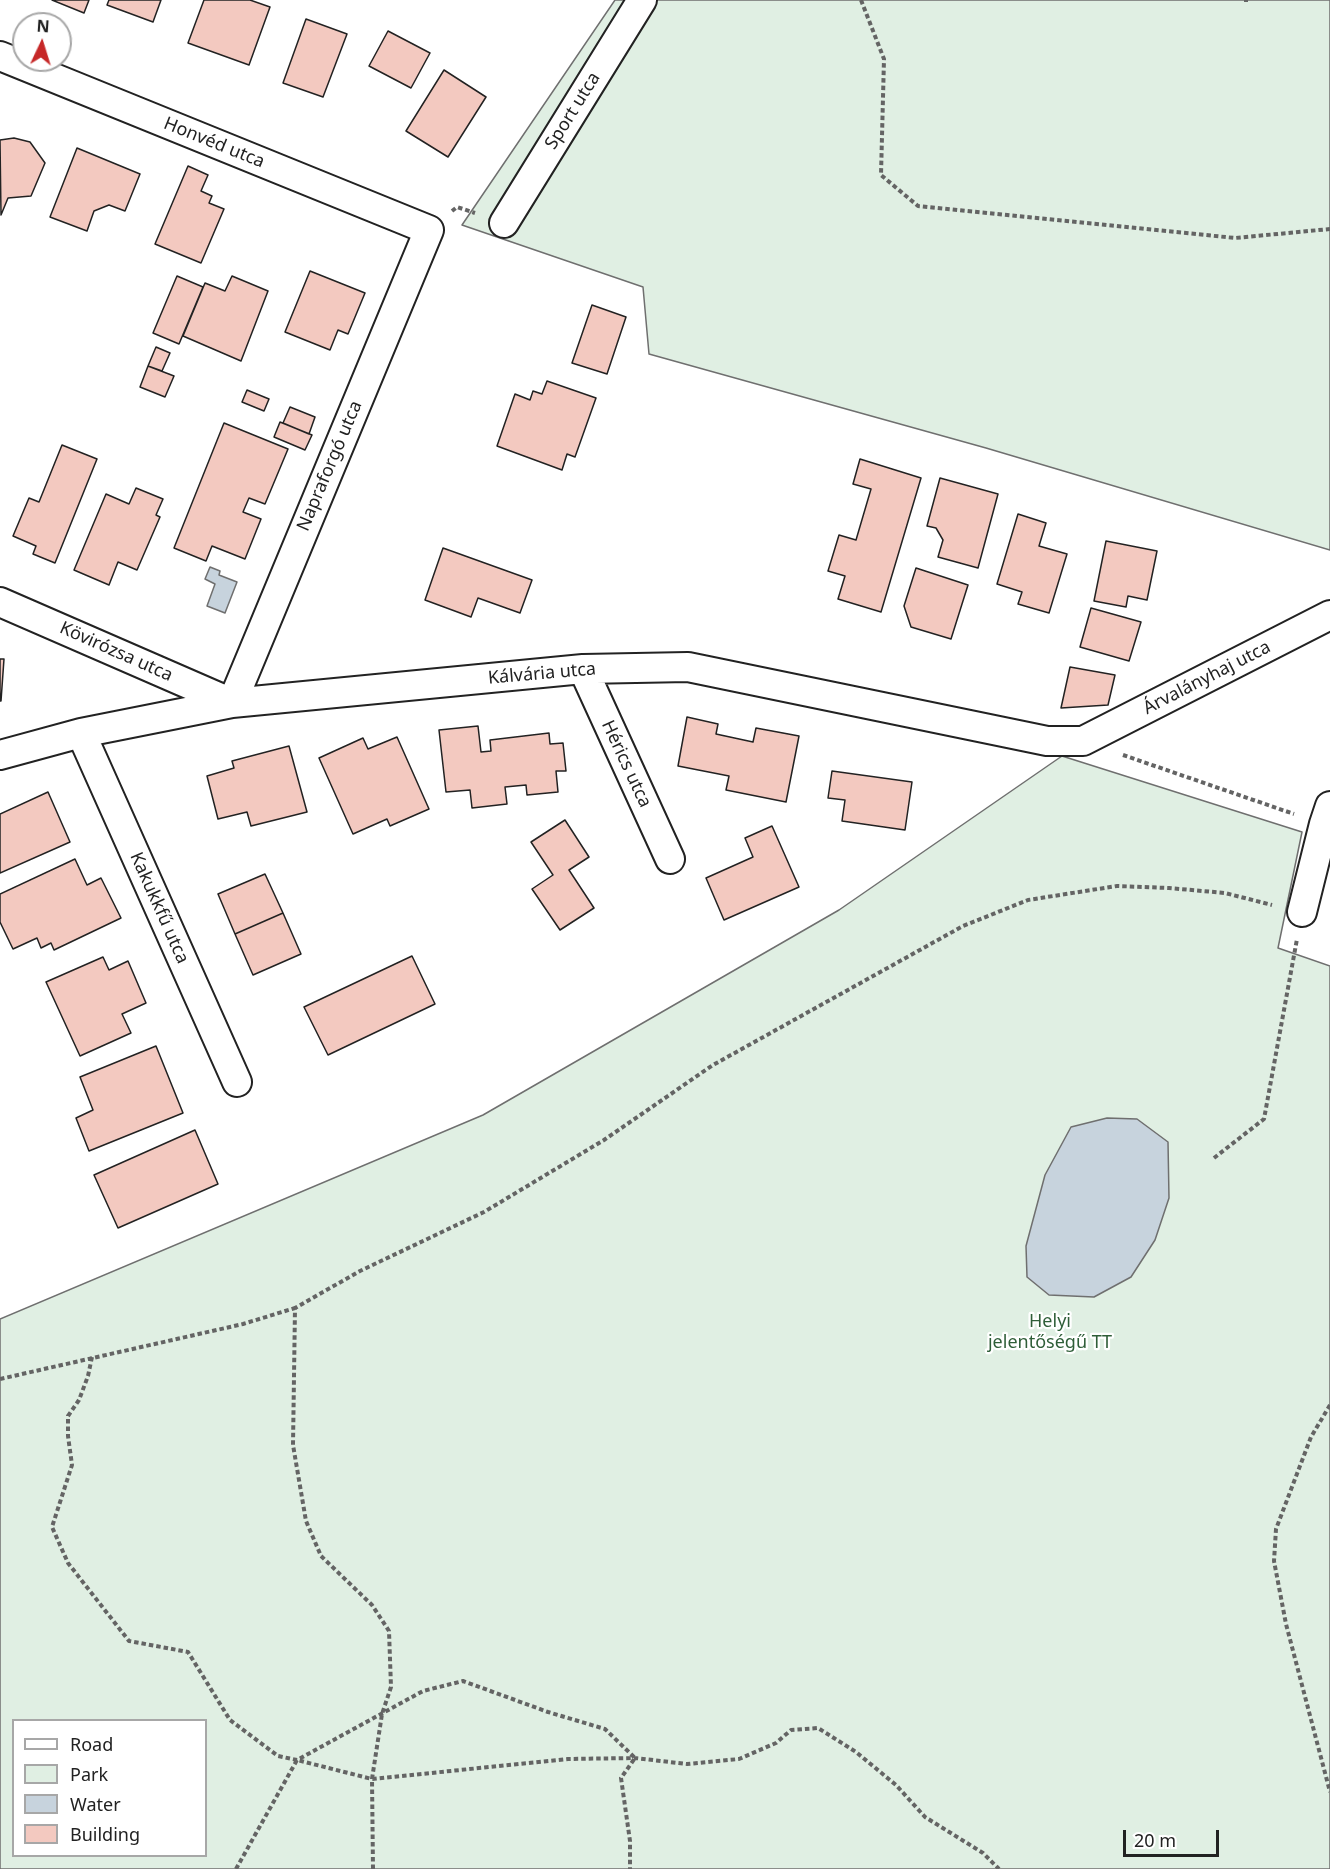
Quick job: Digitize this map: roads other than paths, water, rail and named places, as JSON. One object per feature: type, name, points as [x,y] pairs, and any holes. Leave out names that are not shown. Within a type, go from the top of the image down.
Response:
[{"type":"street","name":"Sport utca","points":[[504,223],[642,0]]},
{"type":"street","name":"Honvéd utca","points":[[0,56],[429,230]]},
{"type":"street","name":"Napraforgó utca","points":[[232,703],[429,230]]},
{"type":"street","name":"Kövirózsa utca","points":[[0,602],[232,703]]},
{"type":"street","name":"Árvalányhaj utca","points":[[1083,741],[1330,615]]},
{"type":"street","name":"Kálvária utca","points":[[0,755],[81,734],[232,703],[583,669],[688,667],[1047,741],[1083,741]]},
{"type":"street","name":"Hérics utca","points":[[583,669],[670,859]]},
{"type":"street","name":"Kakukkfű utca","points":[[81,734],[237,1082]]},
{"type":"street","points":[[1302,912],[1327,815]]},
{"type":"water","points":[[210,567],[220,571],[219,575],[237,582],[225,613],[207,606],[215,584],[205,579]]},
{"type":"water","points":[[1107,1118],[1137,1119],[1168,1142],[1169,1198],[1155,1240],[1131,1277],[1094,1297],[1049,1295],[1027,1277],[1026,1246],[1045,1175],[1071,1127]]},
{"type":"park label","name":"Helyi jelentőségű TT","points":[[1050,1332]]}]
